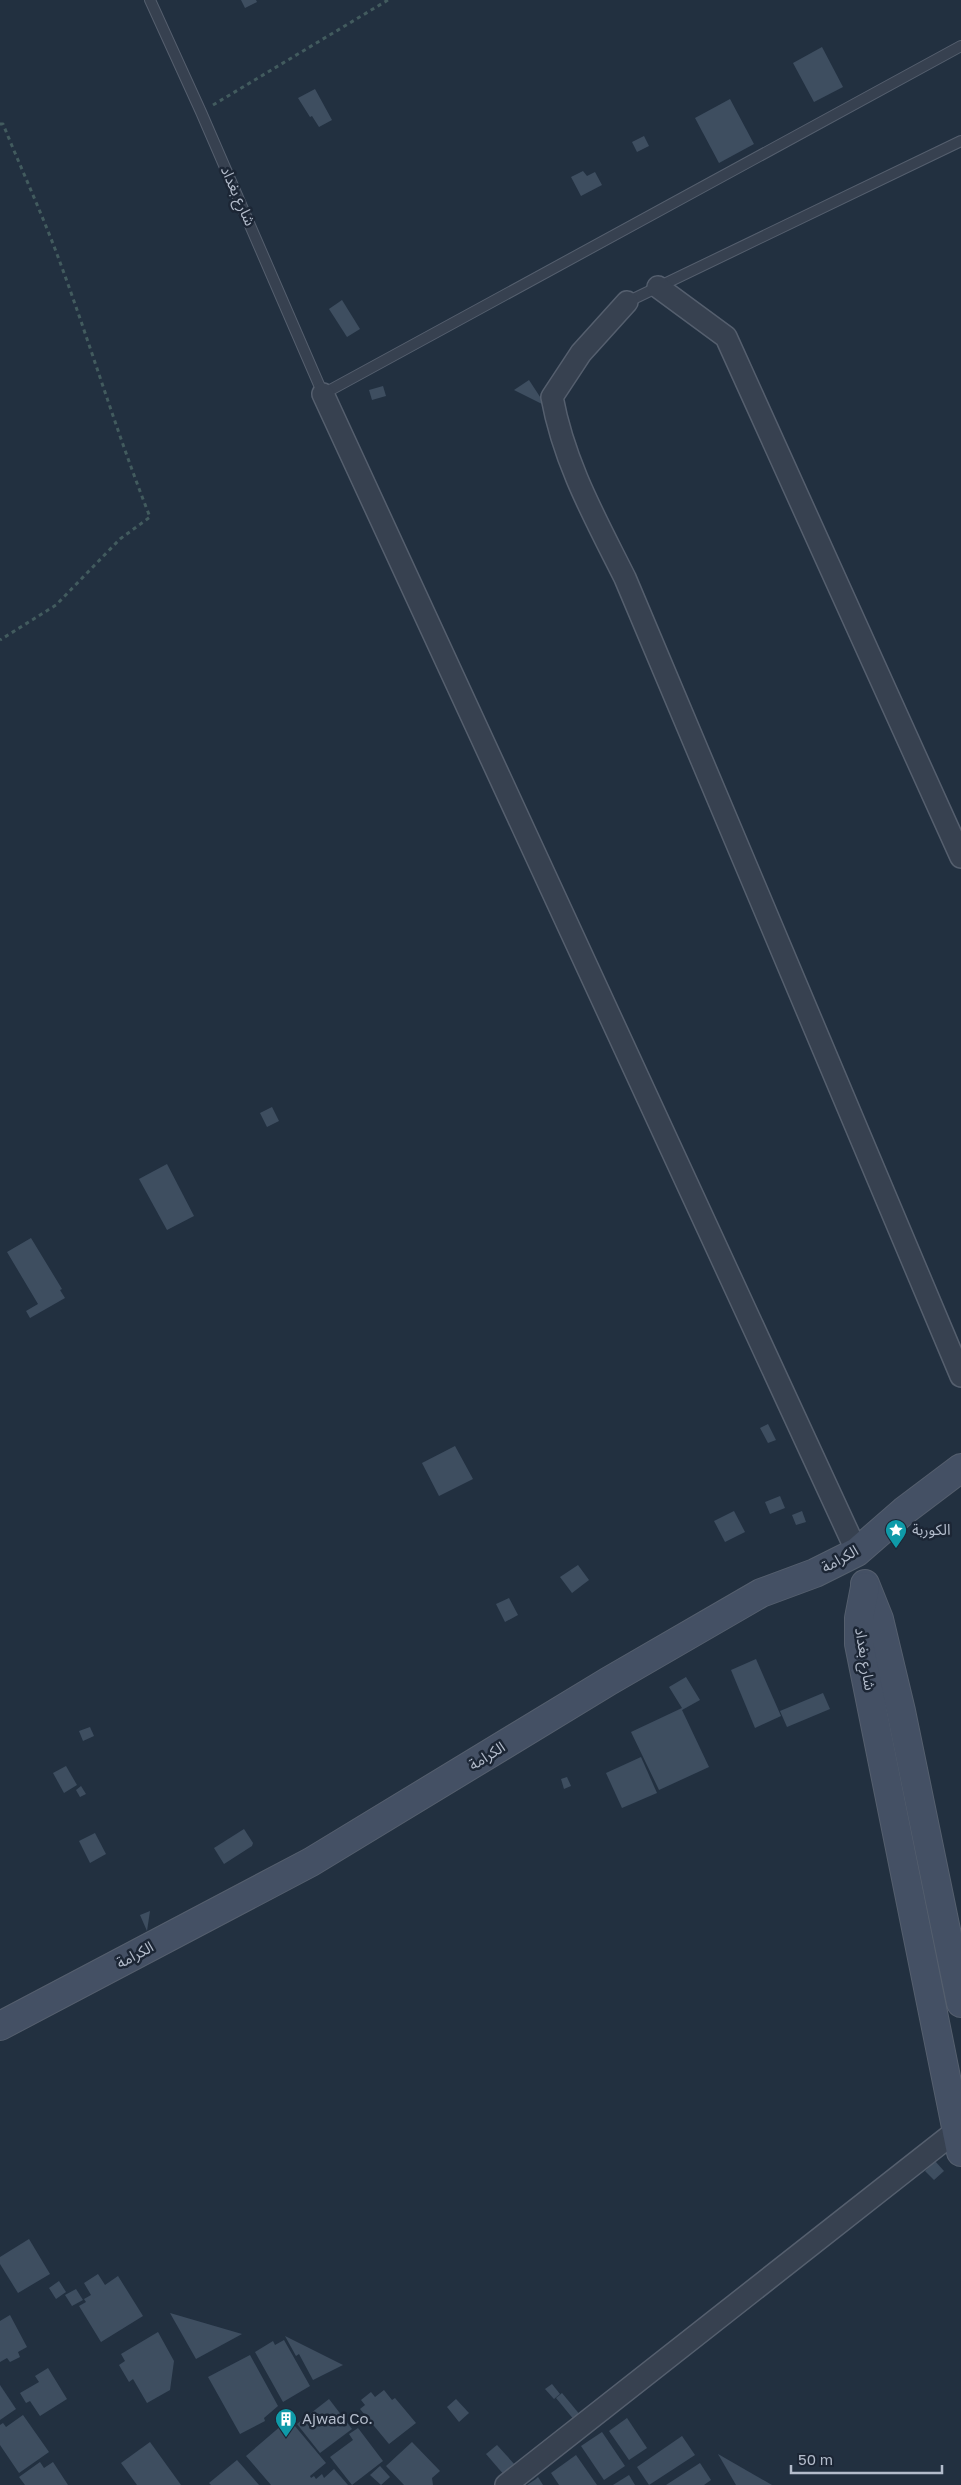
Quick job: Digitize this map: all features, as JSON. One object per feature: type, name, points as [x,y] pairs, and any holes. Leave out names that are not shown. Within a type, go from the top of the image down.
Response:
[{"type":"main road","name":"الكرامة","points":[[0,2026],[311,1862],[609,1681],[761,1593],[815,1573],[857,1552],[904,1511],[961,1468]]},
{"type":"main road","points":[[857,1552],[865,1587]]},
{"type":"main road","name":"شارع بغداد","points":[[865,1587],[879,1619],[902,1712],[961,2003]]},
{"type":"main road","name":"شارع بغداد","points":[[865,1587],[858,1618],[859,1644],[958,2142]]},
{"type":"street","points":[[658,287],[726,337],[961,857]]},
{"type":"street","points":[[627,302],[581,354],[552,397],[558,431],[580,487],[625,578],[961,1376]]},
{"type":"street","points":[[323,394],[857,1552]]},
{"type":"street","points":[[506,2485],[958,2142]]},
{"type":"lane","name":"شارع بغداد","points":[[150,0],[201,112],[323,394]]},
{"type":"lane","points":[[323,394],[961,46]]},
{"type":"lane","points":[[627,302],[961,141]]},
{"type":"path","points":[[201,112],[388,0]]},
{"type":"path","points":[[0,124],[3,124],[61,265],[104,393],[117,421],[133,476],[150,517],[120,539],[56,605],[0,640]]},
{"type":"building","points":[[241,0],[256,0],[257,2],[245,8]]},
{"type":"building","points":[[822,47],[843,87],[814,102],[793,63]]},
{"type":"building","points":[[315,89],[332,120],[319,127],[298,98]]},
{"type":"building","points":[[730,99],[754,144],[719,163],[695,118]]},
{"type":"building","points":[[644,136],[649,146],[637,152],[632,142]]},
{"type":"building","points":[[583,171],[587,176],[595,172],[602,185],[581,196],[571,177]]},
{"type":"building","points":[[342,300],[360,329],[347,337],[329,309]]},
{"type":"building","points":[[529,380],[546,406],[514,390]]},
{"type":"building","points":[[383,386],[386,396],[372,400],[369,390]]},
{"type":"building","points":[[272,1107],[279,1121],[267,1127],[260,1113]]},
{"type":"building","points":[[167,1164],[194,1216],[167,1230],[139,1179]]},
{"type":"building","points":[[31,1238],[62,1289],[60,1290],[65,1298],[30,1318],[26,1311],[38,1304],[7,1252]]},
{"type":"building","points":[[768,1424],[776,1440],[768,1443],[760,1428]]},
{"type":"building","points":[[455,1446],[473,1479],[439,1496],[422,1463]]},
{"type":"building","points":[[780,1496],[785,1508],[770,1514],[765,1502]]},
{"type":"building","points":[[734,1511],[745,1532],[725,1542],[714,1521]]},
{"type":"building","points":[[802,1511],[806,1522],[796,1525],[792,1515]]},
{"type":"building","points":[[578,1565],[589,1580],[572,1593],[560,1577]]},
{"type":"building","points":[[509,1598],[518,1615],[505,1622],[496,1604]]},
{"type":"building","points":[[756,1659],[781,1716],[755,1728],[731,1670]]},
{"type":"building","points":[[686,1677],[700,1700],[682,1710],[709,1767],[659,1790],[631,1732],[682,1708],[669,1687]]},
{"type":"building","points":[[823,1693],[830,1709],[787,1727],[780,1711]]},
{"type":"building","points":[[90,1727],[94,1736],[83,1741],[79,1731]]},
{"type":"building","points":[[641,1757],[657,1793],[622,1808],[606,1773]]},
{"type":"building","points":[[66,1766],[77,1785],[64,1793],[53,1773]]},
{"type":"building","points":[[567,1777],[571,1786],[564,1789],[561,1779]]},
{"type":"building","points":[[81,1786],[86,1794],[80,1797],[76,1790]]},
{"type":"building","points":[[244,1829],[253,1843],[252,1846],[224,1864],[214,1848]]},
{"type":"building","points":[[95,1833],[106,1854],[90,1863],[79,1841]]},
{"type":"building","points":[[150,1911],[147,1931],[140,1915]]},
{"type":"building","points":[[935,2161],[944,2171],[934,2180],[925,2171]]},
{"type":"building","points":[[29,2239],[50,2274],[18,2293],[0,2264],[0,2257]]},
{"type":"building","points":[[98,2274],[105,2285],[118,2276],[143,2316],[101,2342],[79,2306],[86,2302],[84,2299],[91,2295],[84,2283]]},
{"type":"building","points":[[59,2281],[66,2292],[56,2299],[49,2288]]},
{"type":"building","points":[[76,2289],[83,2300],[72,2306],[65,2295]]},
{"type":"building","points":[[170,2313],[242,2334],[196,2359]]},
{"type":"building","points":[[10,2315],[27,2347],[18,2352],[20,2357],[10,2362],[7,2358],[0,2362],[0,2321]]},
{"type":"building","points":[[158,2332],[174,2361],[170,2390],[147,2403],[133,2379],[129,2382],[119,2365],[125,2361],[121,2354]]},
{"type":"building","points":[[285,2336],[343,2365],[313,2380],[299,2354],[296,2356]]},
{"type":"building","points":[[284,2340],[310,2386],[283,2402],[255,2352],[273,2341],[275,2345]]},
{"type":"building","points":[[250,2355],[278,2406],[264,2418],[265,2421],[240,2434],[208,2377]]},
{"type":"building","points":[[48,2368],[67,2399],[40,2416],[30,2401],[26,2403],[20,2393],[39,2382],[35,2376]]},
{"type":"building","points":[[552,2384],[560,2394],[554,2399],[545,2389]]},
{"type":"building","points":[[0,2385],[16,2409],[0,2420]]},
{"type":"building","points":[[384,2390],[392,2400],[395,2398],[416,2423],[389,2444],[360,2409],[365,2405],[361,2400],[371,2392],[375,2397]]},
{"type":"building","points":[[562,2393],[581,2416],[575,2421],[556,2398]]},
{"type":"building","points":[[329,2399],[352,2429],[320,2453],[297,2424]]},
{"type":"building","points":[[456,2399],[469,2413],[459,2422],[447,2407]]},
{"type":"building","points":[[23,2415],[49,2452],[19,2473],[0,2445],[0,2425],[3,2423],[6,2427]]},
{"type":"building","points":[[627,2418],[647,2448],[629,2460],[609,2431]]},
{"type":"building","name":"Ajwad Co.","points":[[289,2419],[326,2463],[310,2476],[311,2478],[314,2476],[316,2479],[322,2474],[324,2478],[334,2469],[348,2485],[271,2485],[246,2456]]},
{"type":"building","points":[[358,2428],[383,2461],[352,2485],[330,2457],[353,2440],[349,2434]]},
{"type":"building","points":[[602,2432],[625,2466],[604,2480],[581,2446]]},
{"type":"building","points":[[682,2436],[695,2455],[649,2485],[637,2467]]},
{"type":"building","points":[[150,2442],[181,2485],[137,2485],[121,2463]]},
{"type":"building","points":[[412,2442],[440,2471],[432,2478],[433,2485],[404,2485],[386,2466]]},
{"type":"building","points":[[497,2445],[516,2466],[505,2476],[486,2454]]},
{"type":"building","points":[[718,2454],[772,2485],[736,2485]]},
{"type":"building","points":[[576,2455],[597,2485],[559,2485],[551,2473]]},
{"type":"building","points":[[237,2460],[259,2485],[211,2485],[209,2483]]},
{"type":"building","points":[[40,2462],[44,2468],[53,2462],[68,2485],[25,2485],[19,2477]]},
{"type":"building","points":[[700,2463],[711,2480],[704,2485],[666,2485]]},
{"type":"building","points":[[380,2466],[390,2477],[381,2485],[370,2475]]},
{"type":"building","points":[[629,2475],[635,2485],[613,2485]]},
{"type":"building","points":[[538,2477],[543,2485],[527,2485],[536,2479]]},
{"type":"place","name":"الكوربة","points":[[896,1549]]},
{"type":"place","name":"Ajwad Co.","points":[[286,2438]]}]
